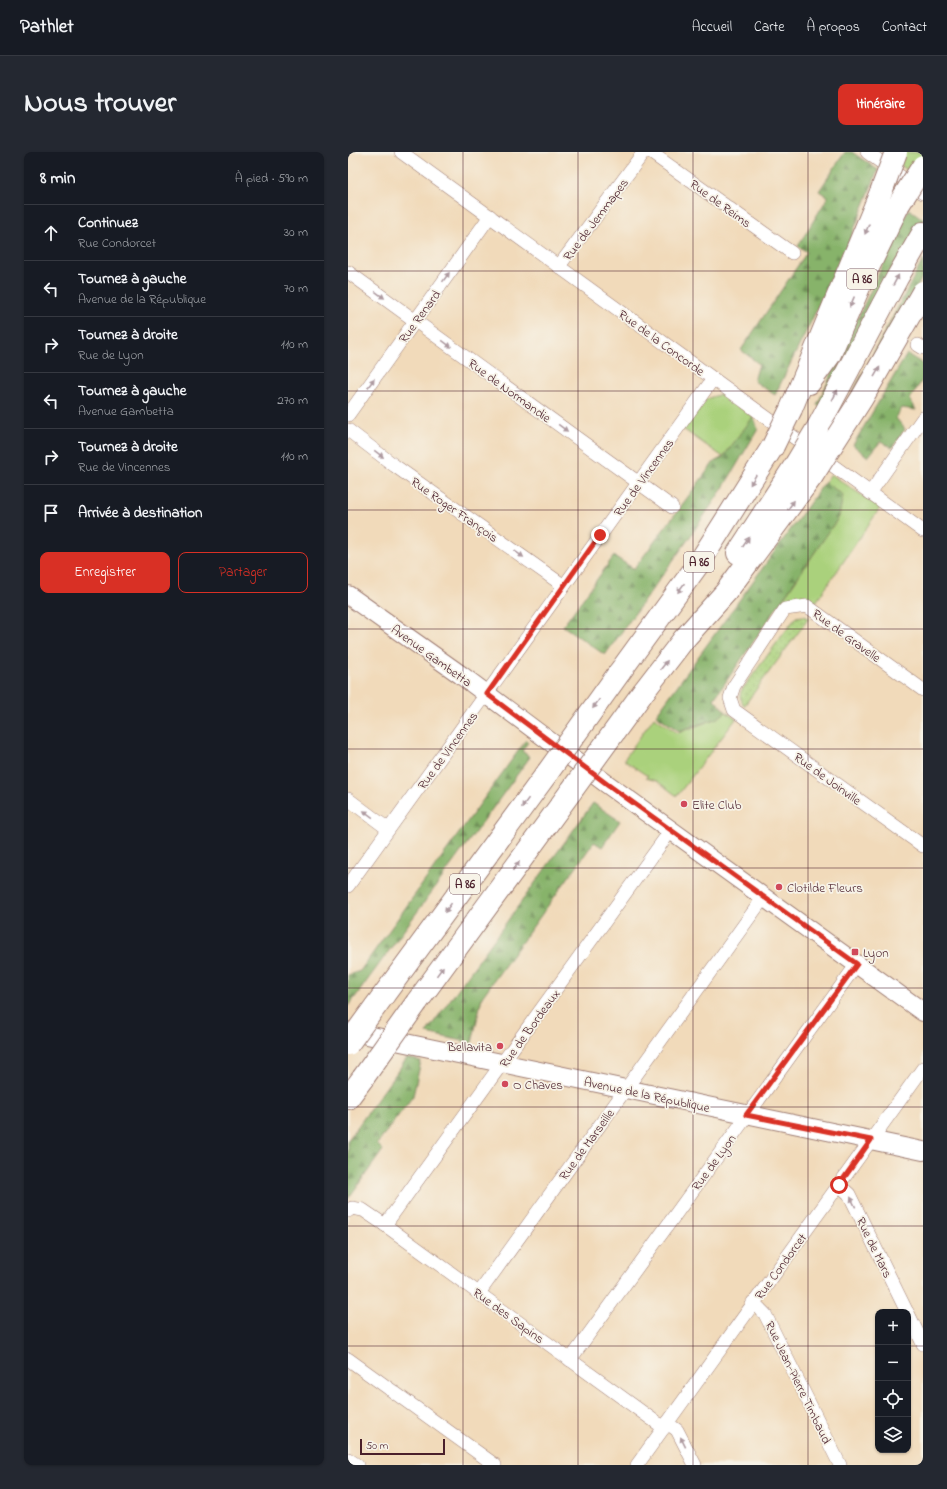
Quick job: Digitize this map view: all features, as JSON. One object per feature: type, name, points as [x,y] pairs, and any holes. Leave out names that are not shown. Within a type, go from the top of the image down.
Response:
[{"type":"highway","points":[[890,198],[896,152]]},
{"type":"highway","name":"A 86","points":[[348,1044],[548,772],[699,563],[773,446],[790,409],[829,356],[863,278],[890,198],[923,166]]},
{"type":"highway","name":"A 86","points":[[348,1098],[644,691],[684,639],[726,592],[804,470],[817,429],[897,278],[923,233]]},
{"type":"highway","points":[[804,470],[862,398],[923,292]]},
{"type":"street","name":"Rue de la Concorde","points":[[401,152],[923,531]]},
{"type":"street","name":"Rue de Jemmapes","points":[[559,266],[644,152]]},
{"type":"street","name":"Rue de Reims","points":[[650,152],[792,253]]},
{"type":"street","points":[[867,152],[923,193]]},
{"type":"street","name":"Rue Renard","points":[[348,415],[490,216]]},
{"type":"street","name":"Rue de Normandie","points":[[348,272],[672,507]]},
{"type":"street","name":"Rue de Vincennes","points":[[348,886],[713,379]]},
{"type":"street","points":[[870,493],[923,418]]},
{"type":"street","name":"Rue Roger François","points":[[348,430],[395,466],[564,586]]},
{"type":"street","name":"Avenue Gambetta","points":[[348,595],[487,694],[671,830],[923,1012]]},
{"type":"street","name":"Rue de Gravelle","points":[[734,710],[730,698],[734,686],[786,609],[807,606],[923,690]]},
{"type":"street","name":"Rue de Joinville","points":[[734,710],[923,846]]},
{"type":"street","points":[[348,800],[388,829]]},
{"type":"street","name":"Rue de Bordeaux","points":[[386,1225],[671,830]]},
{"type":"street","name":"Rue de Marseille","points":[[479,1293],[764,897]]},
{"type":"street","name":"Rue de Lyon","points":[[570,1360],[746,1115],[857,964]]},
{"type":"street","name":"Avenue de la République","points":[[348,1031],[923,1152]]},
{"type":"street","name":"Rue Condorcet","points":[[637,1465],[923,1068]]},
{"type":"street","name":"Rue de Mars","points":[[839,1185],[849,1194],[906,1309]]},
{"type":"street","name":"Rue des Sapins","points":[[350,1209],[363,1210],[386,1225],[570,1360],[666,1425],[677,1430],[694,1465]]},
{"type":"street","name":"Rue Jean-Pierre Timbaud","points":[[753,1302],[765,1314],[840,1465]]},
{"type":"street","name":"Rue de Mars","points":[[911,1319],[923,1344]]},
{"type":"street","points":[[348,1359],[495,1465]]},
{"type":"street","points":[[348,1459],[357,1465]]},
{"type":"green space","points":[[845,152],[852,152],[878,170],[845,252],[775,395],[754,381],[759,364],[741,350],[807,252],[798,246],[828,197],[819,191]]},
{"type":"green space","points":[[883,152],[923,152],[923,182]]},
{"type":"green space","points":[[909,209],[923,219],[923,225],[822,408],[817,405]]},
{"type":"green space","points":[[923,260],[923,275],[919,283],[848,401]]},
{"type":"green space","points":[[907,354],[923,364],[923,379],[910,399],[916,410],[902,408],[896,418],[905,429],[892,448],[881,441],[868,457],[853,445]]},
{"type":"green space","points":[[721,394],[753,417],[723,457],[683,429],[706,399]]},
{"type":"green space","points":[[753,417],[758,429],[723,488],[605,655],[563,626],[614,556],[634,569],[714,462],[723,457]]},
{"type":"green space","points":[[831,474],[880,508],[816,602],[809,599],[781,602],[839,517],[843,495],[825,482]]},
{"type":"green space","points":[[825,482],[843,495],[839,517],[714,699],[726,712],[718,718],[679,731],[656,715]]},
{"type":"green space","points":[[803,616],[809,618],[744,706],[740,697],[741,691],[796,617]]},
{"type":"green space","points":[[726,712],[736,719],[677,796],[657,781],[646,778],[648,775],[625,761],[625,758],[654,717],[678,733],[718,718]]},
{"type":"green space","points":[[526,740],[528,742],[522,751],[530,757],[348,1007],[348,975],[360,971]]},
{"type":"green space","points":[[593,803],[620,821],[602,847],[594,842],[482,997],[472,1043],[426,1033]]},
{"type":"green space","points":[[407,1058],[421,1061],[413,1096],[377,1144],[383,1150],[348,1199],[348,1140]]},
{"type":"place","name":"Elite Club","points":[[684,804]]},
{"type":"place","name":"Clotilde Fleurs","points":[[779,887]]},
{"type":"place","name":"Lyon","points":[[855,952]]},
{"type":"place","name":"Bellavita","points":[[500,1046]]},
{"type":"place","name":"O Chaves","points":[[505,1084]]},
{"type":"route","points":[[600,535],[487,694],[607,784],[857,964],[746,1115],[871,1140],[839,1185]]}]
